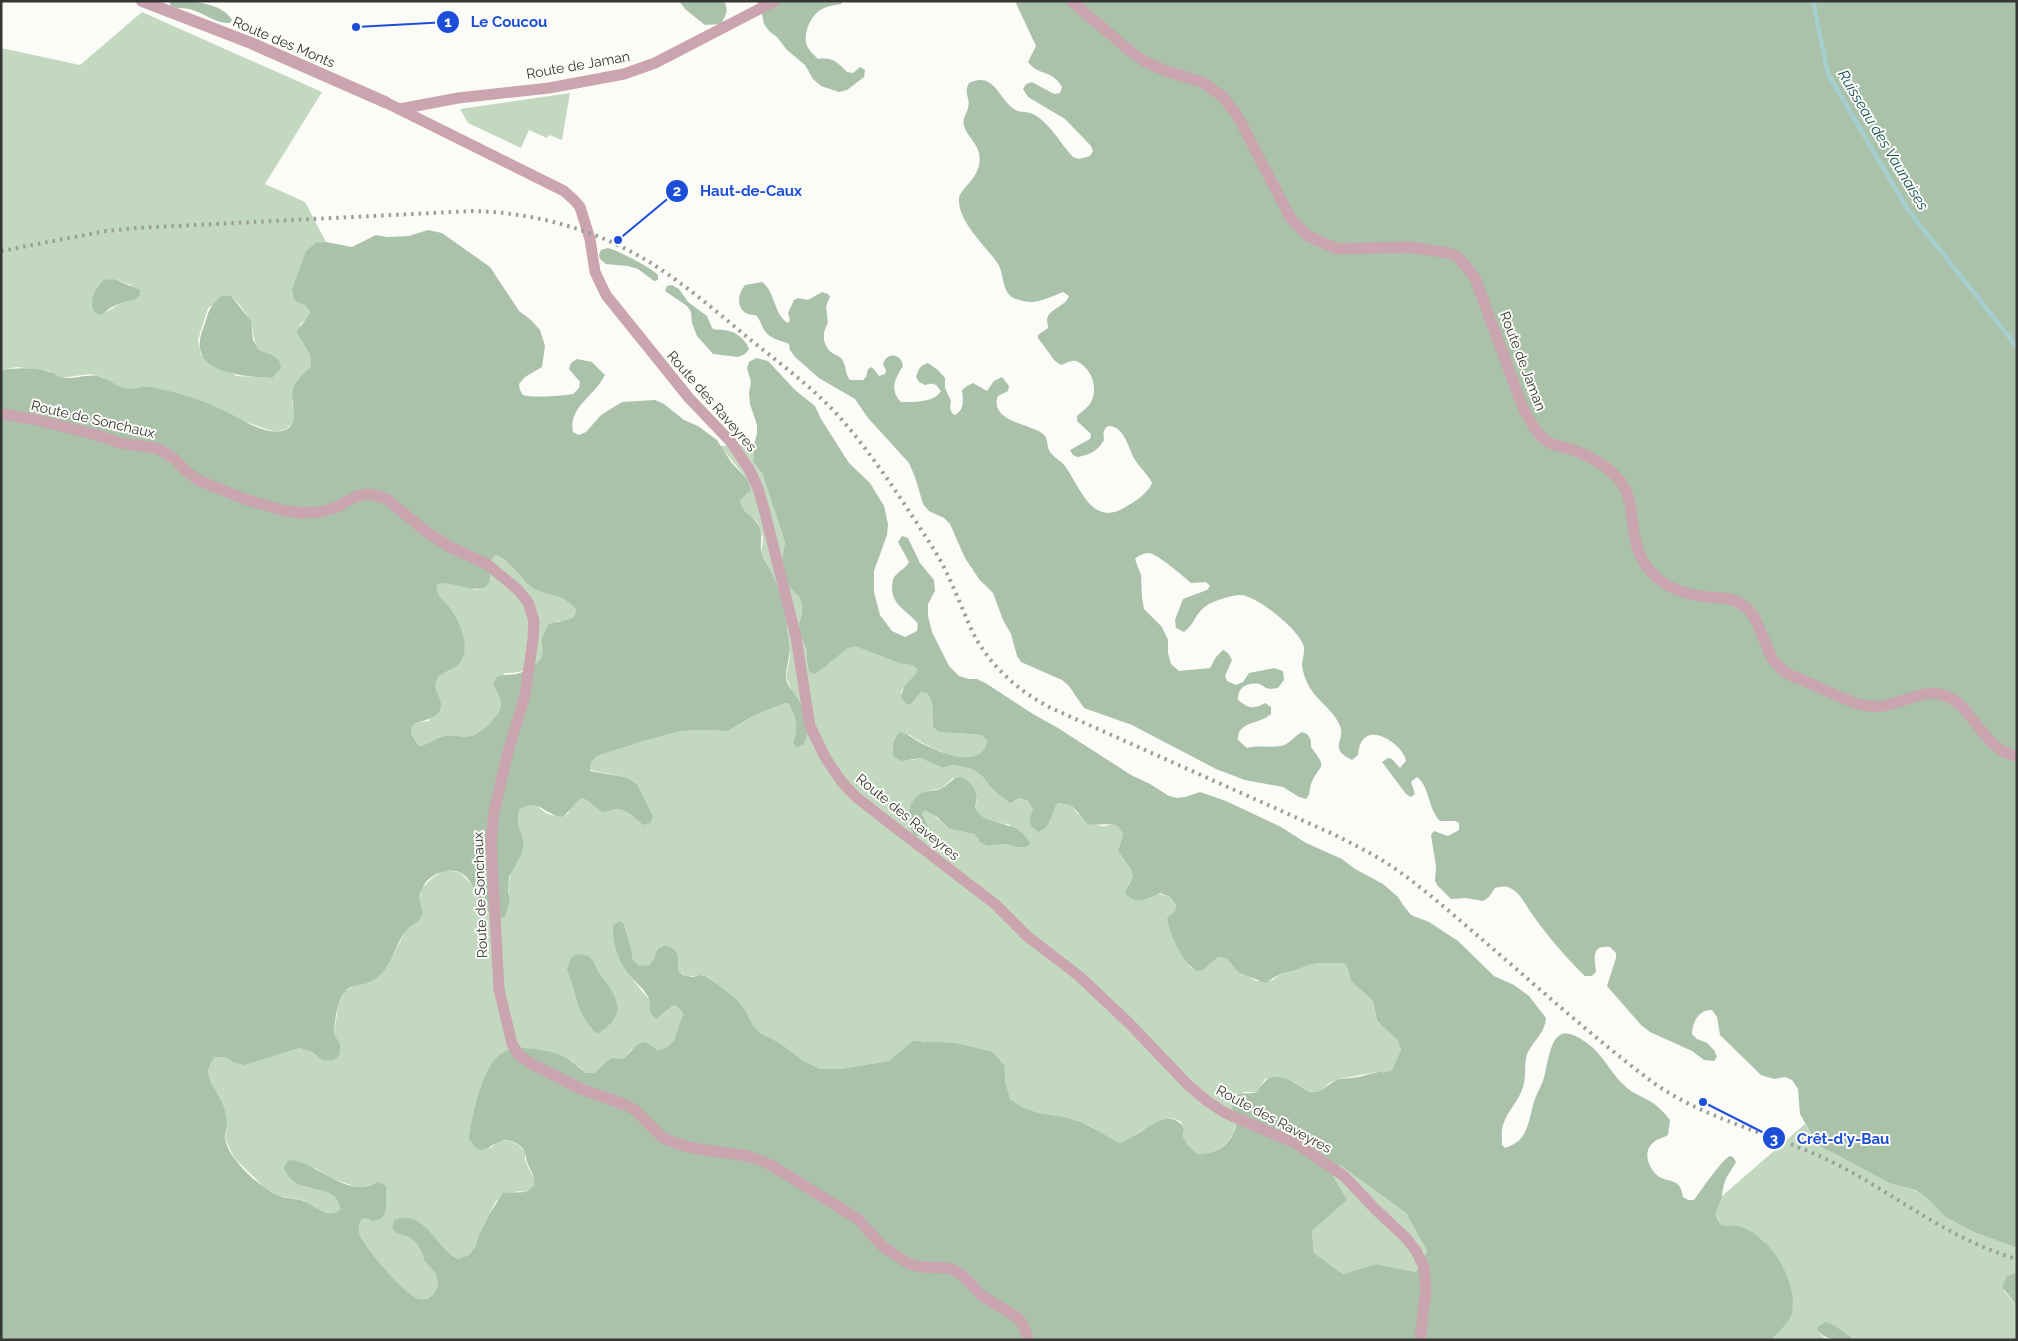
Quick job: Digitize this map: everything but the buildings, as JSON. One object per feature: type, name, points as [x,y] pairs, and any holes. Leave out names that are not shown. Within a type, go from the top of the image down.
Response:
[{"type":"street","name":"Route des Monts","points":[[142,1],[251,43],[385,102]]},
{"type":"street","name":"Route de Jaman","points":[[400,109],[458,98],[549,88],[624,74],[655,63],[775,1]]},
{"type":"street","name":"Route de Jaman","points":[[1071,1],[1130,51],[1144,60],[1163,70],[1202,82],[1222,96],[1237,115],[1291,219],[1308,236],[1337,249],[1409,247],[1448,252],[1458,257],[1475,278],[1523,408],[1533,428],[1550,443],[1591,458],[1618,478],[1629,498],[1637,548],[1643,562],[1654,575],[1670,587],[1683,592],[1706,597],[1723,597],[1740,603],[1751,613],[1774,662],[1786,672],[1853,702],[1870,706],[1890,706],[1934,692],[1948,697],[1962,709],[1992,742],[2002,750],[2017,756]]},
{"type":"street","name":"Route des Raveyres","points":[[385,102],[564,191],[580,207],[590,240],[595,272],[606,295],[689,398],[739,451],[752,475],[765,512],[796,637],[810,726],[824,757],[841,781],[855,796],[996,904],[1027,936],[1079,976],[1129,1023],[1188,1085],[1203,1098],[1225,1113],[1281,1136],[1344,1176],[1375,1210],[1406,1238],[1416,1251],[1424,1267],[1426,1289],[1420,1340]]},
{"type":"street","name":"Route de Sonchaux","points":[[1,414],[42,421],[120,443],[156,448],[174,458],[187,472],[200,481],[247,500],[285,511],[302,514],[320,512],[335,508],[357,496],[368,494],[378,496],[388,500],[450,547],[487,564],[517,589],[528,602],[534,621],[533,639],[526,696],[508,752],[494,812],[491,841],[498,989],[512,1044],[520,1056],[581,1089],[635,1110],[663,1138],[681,1145],[749,1156],[771,1165],[858,1219],[882,1246],[908,1264],[922,1267],[948,1268],[961,1274],[981,1295],[1018,1318],[1026,1330],[1029,1340]]},
{"type":"green space","points":[[169,1],[204,3],[220,9],[232,20],[230,23],[219,22],[186,8],[171,6]]},
{"type":"green space","points":[[679,1],[724,1],[726,12],[721,24],[705,25],[685,9]]},
{"type":"green space","points":[[752,1],[843,1],[841,4],[822,9],[815,15],[807,29],[806,43],[818,59],[834,61],[847,72],[853,73],[860,67],[865,70],[864,77],[847,90],[839,92],[821,86],[813,79],[805,65],[769,31],[764,24],[760,5]]},
{"type":"green space","points":[[1015,1],[2017,1],[2017,1248],[1976,1233],[1945,1217],[1927,1198],[1915,1190],[1889,1183],[1820,1146],[1800,1114],[1798,1089],[1792,1080],[1785,1077],[1774,1079],[1761,1075],[1720,1035],[1717,1017],[1712,1010],[1707,1010],[1700,1014],[1693,1025],[1692,1034],[1697,1039],[1707,1043],[1714,1050],[1717,1057],[1714,1061],[1704,1060],[1692,1051],[1650,1032],[1641,1025],[1607,986],[1616,958],[1616,953],[1610,947],[1599,948],[1595,954],[1596,972],[1592,976],[1585,976],[1550,938],[1514,890],[1502,886],[1495,888],[1489,897],[1483,901],[1466,898],[1451,899],[1435,881],[1436,866],[1431,835],[1434,831],[1448,836],[1459,830],[1459,823],[1455,821],[1440,821],[1433,810],[1424,786],[1417,777],[1411,782],[1415,794],[1411,797],[1406,794],[1382,762],[1388,758],[1392,759],[1400,768],[1406,761],[1404,754],[1391,741],[1374,735],[1367,736],[1361,743],[1358,755],[1352,760],[1340,752],[1340,726],[1333,714],[1313,693],[1305,677],[1302,666],[1303,644],[1285,622],[1257,601],[1241,595],[1212,602],[1201,610],[1184,632],[1176,628],[1175,620],[1183,599],[1207,590],[1210,586],[1206,582],[1191,583],[1165,562],[1149,553],[1135,559],[1141,575],[1144,609],[1162,627],[1168,640],[1168,653],[1171,664],[1179,671],[1210,668],[1216,657],[1223,650],[1228,653],[1232,660],[1225,676],[1227,681],[1236,685],[1243,682],[1249,673],[1274,668],[1283,671],[1284,680],[1278,688],[1269,689],[1251,684],[1239,692],[1238,700],[1245,705],[1257,707],[1265,703],[1271,707],[1271,714],[1241,729],[1238,740],[1247,748],[1277,747],[1287,744],[1302,732],[1307,734],[1311,740],[1311,747],[1320,760],[1321,766],[1314,777],[1306,799],[1283,787],[1245,780],[1216,769],[1132,725],[1084,708],[1069,686],[1062,680],[1021,662],[993,593],[979,579],[965,558],[950,524],[944,518],[929,511],[923,504],[909,463],[868,418],[855,399],[819,378],[795,357],[790,350],[789,344],[769,335],[756,315],[745,312],[739,300],[745,285],[762,282],[770,291],[783,319],[788,323],[790,320],[788,313],[794,300],[798,298],[808,300],[822,292],[828,294],[830,297],[826,306],[828,323],[824,334],[825,342],[828,349],[843,361],[850,380],[863,380],[868,369],[872,367],[879,376],[885,374],[886,370],[883,364],[885,360],[888,357],[894,356],[900,359],[903,366],[894,384],[897,397],[901,402],[928,400],[938,395],[941,391],[934,384],[925,385],[919,382],[916,377],[920,368],[928,363],[945,378],[945,388],[951,401],[950,408],[955,415],[962,407],[962,390],[973,383],[987,391],[994,381],[1002,377],[1009,386],[1008,391],[998,396],[997,405],[1000,412],[1014,422],[1032,428],[1045,436],[1050,452],[1063,464],[1083,495],[1097,510],[1105,513],[1115,512],[1134,502],[1145,493],[1152,483],[1135,460],[1125,438],[1114,427],[1108,426],[1104,430],[1102,444],[1089,454],[1077,457],[1070,450],[1090,439],[1091,434],[1077,421],[1077,416],[1088,406],[1092,399],[1094,393],[1093,380],[1086,368],[1076,361],[1061,365],[1055,361],[1038,338],[1038,335],[1048,328],[1048,316],[1065,302],[1069,296],[1063,292],[1034,302],[1011,297],[1006,289],[998,264],[968,225],[960,208],[960,195],[975,175],[980,161],[978,149],[965,130],[964,124],[969,105],[967,87],[969,83],[984,80],[990,83],[1014,109],[1031,113],[1039,118],[1050,128],[1073,157],[1079,159],[1090,156],[1093,151],[1091,146],[1065,119],[1028,97],[1023,89],[1026,84],[1032,82],[1054,94],[1060,93],[1062,87],[1054,77],[1036,70],[1028,62],[1036,46]]},
{"type":"green space","points":[[142,12],[322,92],[265,184],[305,202],[326,242],[318,244],[307,254],[292,289],[298,303],[305,305],[310,312],[308,319],[300,324],[301,340],[310,355],[311,366],[297,380],[292,402],[295,415],[292,424],[286,429],[275,432],[240,420],[218,407],[164,390],[138,387],[128,389],[114,385],[103,377],[90,374],[61,378],[49,371],[17,367],[1,370],[1,48],[80,65]],"holes":[[[114,279],[131,285],[134,300],[121,303],[103,314]],[[231,296],[247,316],[259,350],[270,354],[272,378],[237,376],[201,355],[198,340],[208,308]]]},
{"type":"green space","points":[[570,93],[562,140],[549,135],[547,138],[529,130],[521,148],[468,123],[460,109]]},
{"type":"green space","points":[[428,230],[442,233],[490,267],[519,311],[540,330],[545,346],[542,367],[525,377],[519,384],[523,395],[540,397],[573,394],[579,388],[580,382],[569,369],[571,363],[577,359],[592,362],[605,375],[574,416],[573,432],[579,435],[586,432],[601,415],[622,402],[655,400],[664,404],[684,420],[698,426],[717,440],[731,462],[747,479],[751,490],[740,500],[741,505],[758,524],[761,532],[762,555],[773,575],[779,592],[788,636],[789,658],[786,679],[806,719],[806,740],[802,745],[796,747],[793,742],[796,732],[795,718],[789,704],[785,703],[753,716],[728,731],[681,731],[597,756],[591,762],[590,771],[625,777],[637,784],[653,817],[650,823],[643,825],[620,809],[604,812],[581,798],[561,817],[535,805],[525,806],[519,810],[518,824],[524,842],[521,855],[509,877],[508,891],[510,900],[505,917],[496,917],[484,908],[472,885],[461,873],[444,871],[433,876],[425,884],[420,895],[420,904],[423,912],[419,921],[411,926],[401,938],[386,968],[370,982],[346,990],[341,998],[336,1013],[334,1034],[340,1044],[340,1054],[334,1060],[322,1060],[312,1052],[299,1048],[244,1065],[224,1057],[215,1057],[210,1064],[210,1081],[226,1114],[225,1137],[228,1147],[239,1164],[255,1180],[280,1196],[300,1200],[330,1214],[340,1210],[337,1200],[332,1194],[306,1187],[289,1177],[284,1167],[289,1160],[307,1165],[349,1185],[364,1187],[378,1182],[386,1186],[386,1209],[382,1218],[373,1221],[365,1218],[361,1220],[359,1227],[360,1235],[377,1260],[405,1290],[419,1299],[432,1295],[438,1282],[435,1273],[425,1262],[419,1247],[414,1241],[409,1237],[398,1234],[392,1228],[394,1220],[405,1218],[414,1220],[429,1231],[450,1254],[458,1259],[469,1255],[475,1247],[479,1234],[503,1193],[526,1192],[534,1186],[534,1178],[525,1153],[518,1144],[506,1140],[481,1150],[476,1148],[469,1139],[479,1093],[494,1060],[509,1050],[535,1049],[558,1054],[567,1058],[586,1073],[594,1073],[611,1058],[623,1059],[638,1044],[646,1042],[657,1050],[666,1048],[674,1040],[683,1014],[674,1005],[656,1019],[652,1016],[649,998],[627,972],[617,953],[613,926],[619,921],[624,924],[633,960],[639,966],[649,965],[654,959],[657,949],[665,945],[674,949],[677,954],[678,970],[683,975],[693,977],[699,975],[706,976],[735,998],[744,1008],[753,1025],[760,1033],[780,1043],[802,1060],[820,1069],[840,1069],[889,1061],[913,1041],[956,1043],[992,1052],[1004,1065],[1006,1086],[1010,1099],[1021,1107],[1038,1113],[1082,1122],[1119,1143],[1153,1124],[1170,1119],[1177,1121],[1184,1128],[1183,1137],[1188,1145],[1198,1154],[1213,1152],[1222,1148],[1229,1141],[1236,1128],[1236,1119],[1231,1101],[1236,1095],[1257,1092],[1265,1082],[1273,1077],[1283,1078],[1307,1091],[1316,1092],[1339,1079],[1392,1070],[1401,1050],[1398,1041],[1377,1021],[1373,1001],[1351,981],[1347,966],[1343,963],[1308,965],[1280,974],[1265,983],[1238,972],[1227,959],[1218,957],[1203,970],[1197,971],[1182,956],[1170,932],[1167,918],[1175,911],[1176,905],[1170,897],[1160,893],[1146,899],[1137,900],[1129,897],[1125,892],[1133,877],[1130,868],[1118,851],[1123,834],[1119,827],[1088,824],[1071,806],[1057,804],[1049,823],[1039,832],[1031,826],[1030,817],[1033,810],[1028,801],[1020,798],[1010,803],[972,769],[953,765],[943,768],[920,758],[902,761],[893,756],[893,743],[895,737],[900,732],[932,748],[960,757],[977,755],[984,750],[987,741],[982,735],[938,732],[933,727],[932,706],[927,693],[921,692],[912,703],[907,705],[901,697],[904,686],[917,673],[917,669],[912,665],[901,664],[857,647],[848,648],[814,674],[809,671],[807,651],[800,633],[799,623],[802,605],[800,598],[788,586],[782,560],[785,542],[762,473],[753,462],[757,425],[750,404],[751,382],[747,368],[749,362],[756,358],[768,361],[795,390],[815,406],[821,419],[849,463],[870,483],[884,506],[888,524],[887,535],[874,571],[874,592],[880,615],[892,631],[905,637],[917,631],[918,624],[898,604],[893,594],[894,577],[909,562],[898,542],[902,536],[908,538],[920,563],[934,580],[935,591],[928,604],[928,616],[932,632],[949,666],[959,676],[977,679],[987,684],[1131,775],[1169,796],[1185,797],[1200,792],[1226,801],[1281,827],[1306,843],[1342,859],[1355,869],[1383,884],[1398,897],[1411,915],[1429,922],[1458,941],[1494,976],[1514,985],[1529,996],[1546,1018],[1544,1028],[1528,1052],[1523,1087],[1503,1125],[1502,1145],[1505,1148],[1513,1145],[1519,1141],[1526,1130],[1556,1038],[1567,1033],[1581,1039],[1598,1053],[1620,1081],[1633,1092],[1663,1111],[1670,1120],[1668,1135],[1655,1141],[1650,1146],[1647,1155],[1654,1173],[1678,1184],[1683,1197],[1688,1200],[1694,1200],[1722,1163],[1730,1156],[1733,1157],[1736,1162],[1725,1180],[1721,1200],[1716,1212],[1718,1220],[1721,1225],[1739,1226],[1752,1232],[1762,1240],[1780,1261],[1791,1287],[1793,1300],[1791,1316],[1786,1323],[1771,1340],[1,1340],[1,370],[19,368],[38,369],[65,378],[91,375],[104,378],[125,388],[148,387],[165,390],[217,407],[261,429],[279,432],[291,426],[294,417],[292,395],[294,386],[311,366],[310,355],[297,333],[310,312],[305,305],[298,303],[294,299],[292,289],[306,251],[316,243],[326,242],[352,247],[376,235],[387,237],[409,236]],"holes":[[[496,555],[506,561],[534,589],[567,601],[576,610],[574,617],[549,624],[541,640],[543,649],[541,659],[538,662],[524,671],[497,677],[493,685],[501,703],[495,718],[485,728],[471,736],[444,736],[419,746],[411,734],[413,725],[438,714],[441,704],[436,689],[436,682],[440,676],[459,664],[463,658],[464,650],[463,635],[460,627],[453,613],[437,592],[438,584],[444,583],[474,589],[486,587],[490,580],[492,559]],[[1340,1165],[1406,1213],[1427,1251],[1416,1272],[1376,1264],[1343,1274],[1314,1253],[1312,1231],[1347,1200],[1333,1176]]]},
{"type":"green space","points":[[608,248],[648,268],[658,275],[658,280],[654,281],[638,269],[606,264],[600,259],[599,255],[601,250]]},
{"type":"green space","points":[[114,279],[140,290],[140,295],[134,300],[121,303],[98,315],[93,310],[92,301],[94,294],[104,280]]},
{"type":"green space","points":[[672,285],[679,289],[688,302],[707,316],[712,328],[732,332],[742,339],[749,349],[745,354],[738,357],[713,354],[697,336],[692,323],[691,312],[687,306],[665,291],[667,286]]},
{"type":"green space","points":[[221,296],[231,296],[251,321],[253,340],[259,350],[279,360],[281,368],[272,378],[246,376],[220,370],[209,364],[202,355],[200,344],[203,329],[211,308]]},
{"type":"green space","points":[[754,444],[753,462],[762,473],[785,542],[782,560],[788,586],[800,598],[802,605],[799,623],[807,651],[807,661],[832,660],[848,648],[857,647],[901,664],[912,665],[917,669],[918,673],[904,686],[901,692],[912,703],[921,692],[927,693],[932,706],[933,727],[938,732],[982,735],[987,741],[983,751],[975,756],[964,757],[939,751],[910,735],[895,737],[892,747],[894,756],[912,760],[920,758],[943,768],[953,765],[972,769],[983,777],[991,788],[1016,801],[1020,798],[1028,801],[1033,810],[1050,822],[1051,813],[1057,804],[1062,803],[1069,805],[1082,817],[1096,825],[1120,827],[1123,834],[1118,851],[1130,868],[1133,877],[1128,885],[1170,897],[1176,905],[1175,911],[1167,918],[1170,932],[1191,968],[1203,970],[1218,957],[1227,959],[1238,972],[1246,974],[1256,981],[1273,980],[1280,974],[1308,965],[1342,963],[1347,966],[1351,981],[1373,1001],[1377,1021],[1398,1041],[1401,1050],[1392,1070],[1386,1073],[1377,1072],[1339,1079],[1329,1083],[1321,1091],[1313,1092],[1294,1082],[1265,1079],[1257,1092],[1243,1092],[1239,1115],[1232,1134],[1220,1148],[1211,1152],[1198,1154],[1188,1145],[1183,1137],[1184,1128],[1180,1121],[1171,1118],[1142,1130],[1129,1140],[1119,1143],[1074,1119],[1023,1109],[1009,1098],[1006,1090],[1005,1075],[956,1043],[935,1044],[923,1041],[889,1061],[840,1069],[820,1069],[802,1060],[780,1043],[760,1033],[753,1025],[744,1008],[707,976],[688,976],[681,973],[678,970],[678,954],[674,949],[665,945],[657,949],[654,959],[649,965],[639,967],[633,960],[624,924],[619,955],[625,969],[645,995],[664,1013],[674,1005],[683,1014],[674,1040],[666,1048],[656,1050],[646,1042],[631,1050],[623,1059],[603,1065],[594,1073],[586,1073],[572,1061],[561,1055],[484,1082],[478,1103],[490,1148],[500,1140],[510,1141],[518,1145],[525,1152],[525,1160],[535,1181],[534,1187],[526,1192],[518,1191],[496,1201],[479,1234],[475,1247],[469,1255],[458,1259],[443,1247],[419,1222],[398,1234],[409,1237],[414,1241],[419,1247],[425,1262],[435,1273],[438,1282],[432,1295],[419,1299],[405,1290],[377,1260],[360,1235],[360,1222],[365,1218],[378,1182],[360,1188],[332,1179],[315,1168],[303,1187],[332,1194],[339,1203],[340,1210],[334,1214],[325,1214],[302,1200],[280,1196],[265,1188],[235,1159],[225,1139],[227,1125],[208,1080],[209,1064],[215,1057],[224,1057],[233,1062],[299,1048],[312,1052],[322,1060],[340,1044],[334,1035],[338,1006],[345,991],[356,985],[369,983],[387,967],[405,932],[411,925],[422,888],[432,878],[444,870],[459,872],[475,887],[482,906],[489,914],[500,917],[510,900],[510,877],[524,842],[518,824],[519,810],[525,806],[534,804],[551,815],[568,814],[573,803],[581,798],[602,811],[620,809],[643,825],[637,784],[625,777],[590,770],[591,762],[597,756],[681,731],[728,731],[753,716],[785,703],[789,704],[796,723],[793,742],[801,746],[792,691],[786,677],[790,657],[782,601],[772,573],[761,553],[763,538],[757,521],[740,507],[739,500],[748,493],[747,479],[720,446]],"holes":[[[953,778],[977,799],[975,807],[981,816],[1010,825],[1016,847],[1005,844],[988,846],[981,843],[974,834],[949,829],[929,811],[924,810],[922,814],[928,827],[914,800],[927,791],[942,788]]]},
{"type":"green space","points":[[496,555],[506,561],[534,589],[567,601],[576,610],[574,617],[566,621],[557,621],[541,640],[543,656],[541,661],[533,667],[515,673],[505,673],[493,685],[501,703],[495,718],[485,728],[471,736],[444,736],[419,746],[411,734],[413,725],[429,721],[436,681],[442,674],[451,670],[448,606],[435,589],[438,584],[452,583],[478,590],[490,578],[492,559]]},
{"type":"green space","points":[[960,777],[969,782],[976,792],[975,807],[979,814],[992,821],[1016,829],[1030,843],[1027,847],[1005,844],[988,846],[981,843],[974,834],[949,829],[937,817],[925,810],[922,814],[928,827],[923,836],[915,836],[912,833],[909,815],[914,799],[925,792],[943,788],[954,779]]},
{"type":"green space","points":[[577,954],[588,956],[592,960],[612,991],[616,1001],[617,1012],[614,1018],[599,1033],[595,1032],[580,1010],[567,970],[571,958]]},
{"type":"green space","points":[[1805,1124],[1814,1139],[1831,1152],[1889,1183],[1914,1190],[1927,1198],[1945,1217],[1976,1233],[2017,1248],[2017,1272],[2004,1291],[2017,1306],[2017,1340],[1855,1340],[1837,1327],[1819,1333],[1827,1340],[1771,1340],[1784,1325],[1765,1242],[1744,1229],[1721,1225],[1717,1217],[1718,1203],[1722,1196]]},
{"type":"green space","points":[[1340,1165],[1406,1213],[1427,1251],[1416,1272],[1376,1264],[1343,1274],[1314,1253],[1312,1231],[1347,1200],[1333,1176]]},
{"type":"green space","points":[[2017,1272],[2017,1306],[2002,1287],[2007,1276]]},
{"type":"green space","points":[[1826,1322],[1837,1327],[1855,1340],[1833,1339],[1824,1336],[1817,1329]]},
{"type":"waterway","name":"Ruisseau des Vaunaises","points":[[1813,1],[1828,74],[1908,210],[2017,347]]},
{"type":"railway","points":[[1,251],[106,231],[135,228],[471,211],[517,215],[562,224],[605,239],[626,249],[674,278],[799,379],[842,420],[879,467],[935,551],[955,590],[972,631],[987,655],[1006,676],[1027,694],[1051,708],[1333,834],[1374,855],[1431,896],[1609,1048],[1671,1094],[1714,1115],[1826,1159],[1850,1171],[1943,1227],[1991,1250],[2017,1259]]},
{"type":"place","name":"Le Coucou","points":[[356,27]]},
{"type":"place","name":"Haut-de-Caux","points":[[618,240]]},
{"type":"place","name":"Crêt-d'y-Bau","points":[[1703,1102]]}]
